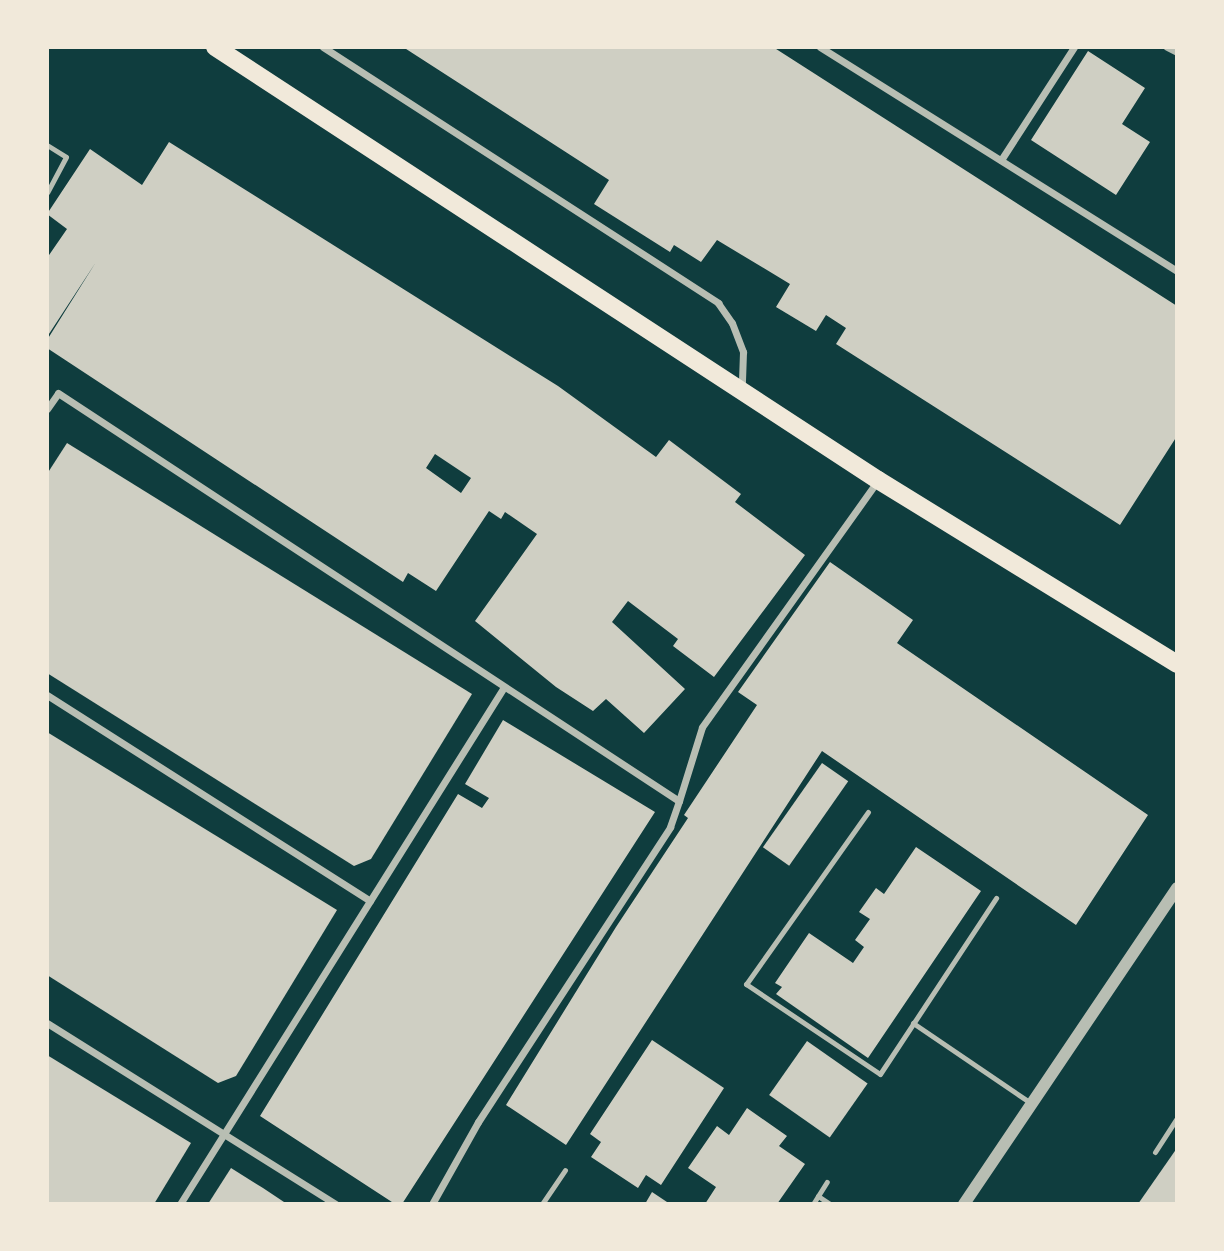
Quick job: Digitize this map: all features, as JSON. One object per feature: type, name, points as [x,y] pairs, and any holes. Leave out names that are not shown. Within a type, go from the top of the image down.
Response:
[{"type":"main road","points":[[215,47],[878,480],[1177,664]]},
{"type":"street","points":[[323,47],[718,303],[732,323],[743,352],[742,390]]},
{"type":"street","points":[[820,47],[1177,271]]},
{"type":"street","points":[[1001,160],[1074,47]]},
{"type":"street","points":[[1167,47],[1177,52]]},
{"type":"street","points":[[47,409],[58,393],[679,801]]},
{"type":"street","points":[[432,1204],[478,1122],[670,827],[702,727],[878,480]]},
{"type":"street","points":[[180,1204],[503,687]]},
{"type":"street","points":[[47,695],[370,901]]},
{"type":"street","points":[[964,1204],[1177,888]]},
{"type":"street","points":[[47,1023],[336,1204]]},
{"type":"lane","points":[[47,145],[66,157],[47,192]]},
{"type":"lane","points":[[868,812],[746,984],[880,1074],[996,898]]},
{"type":"lane","points":[[913,1023],[1031,1104]]},
{"type":"lane","points":[[1155,1152],[1177,1118]]},
{"type":"lane","points":[[542,1204],[565,1170]]},
{"type":"lane","points":[[814,1204],[827,1182]]},
{"type":"lane","points":[[818,1196],[830,1204]]},
{"type":"building","points":[[403,47],[773,47],[1177,306],[1177,436],[1120,525],[836,344],[846,328],[826,315],[816,331],[776,307],[790,284],[717,240],[701,262],[674,245],[670,252],[594,204],[609,180]]},
{"type":"building","points":[[1088,51],[1145,88],[1122,124],[1150,142],[1116,195],[1031,140]]},
{"type":"building","points":[[169,142],[558,386],[656,457],[669,440],[741,494],[735,502],[805,555],[714,677],[673,646],[678,639],[628,601],[612,622],[685,689],[644,733],[606,699],[593,711],[556,687],[475,621],[537,534],[505,512],[501,519],[489,511],[436,591],[408,573],[403,582],[47,348],[47,340],[96,262],[47,337],[47,258],[67,229],[47,214],[90,149],[142,185]],"holes":[[[435,454],[471,478],[461,493],[426,468]]]},
{"type":"building","points":[[67,443],[472,694],[371,859],[354,866],[47,673],[47,474]]},
{"type":"building","points":[[830,562],[913,620],[897,643],[1148,815],[1076,925],[822,751],[566,1145],[506,1105],[616,927],[688,818],[684,815],[757,705],[738,692]]},
{"type":"building","points":[[503,720],[655,812],[402,1204],[395,1204],[260,1116],[458,794],[482,808],[489,798],[465,784]]},
{"type":"building","points":[[47,732],[337,910],[236,1076],[218,1083],[47,975]]},
{"type":"building","points":[[822,763],[848,781],[789,866],[763,847]]},
{"type":"building","points":[[916,847],[981,891],[868,1058],[776,994],[782,987],[775,983],[809,933],[853,963],[864,947],[855,940],[870,919],[859,912],[876,888],[884,894]]},
{"type":"building","points":[[652,1040],[724,1088],[661,1185],[646,1175],[638,1188],[591,1157],[601,1142],[590,1134]]},
{"type":"building","points":[[807,1041],[868,1083],[830,1138],[769,1095]]},
{"type":"building","points":[[47,1055],[191,1143],[154,1204],[47,1204]]},
{"type":"building","points":[[747,1108],[787,1136],[779,1146],[805,1164],[777,1204],[705,1204],[716,1187],[688,1168],[717,1126],[729,1135]]},
{"type":"building","points":[[1177,1148],[1177,1204],[1138,1204]]},
{"type":"building","points":[[231,1168],[263,1188],[287,1204],[208,1204]]},
{"type":"building","points":[[652,1192],[670,1204],[645,1204]]}]
